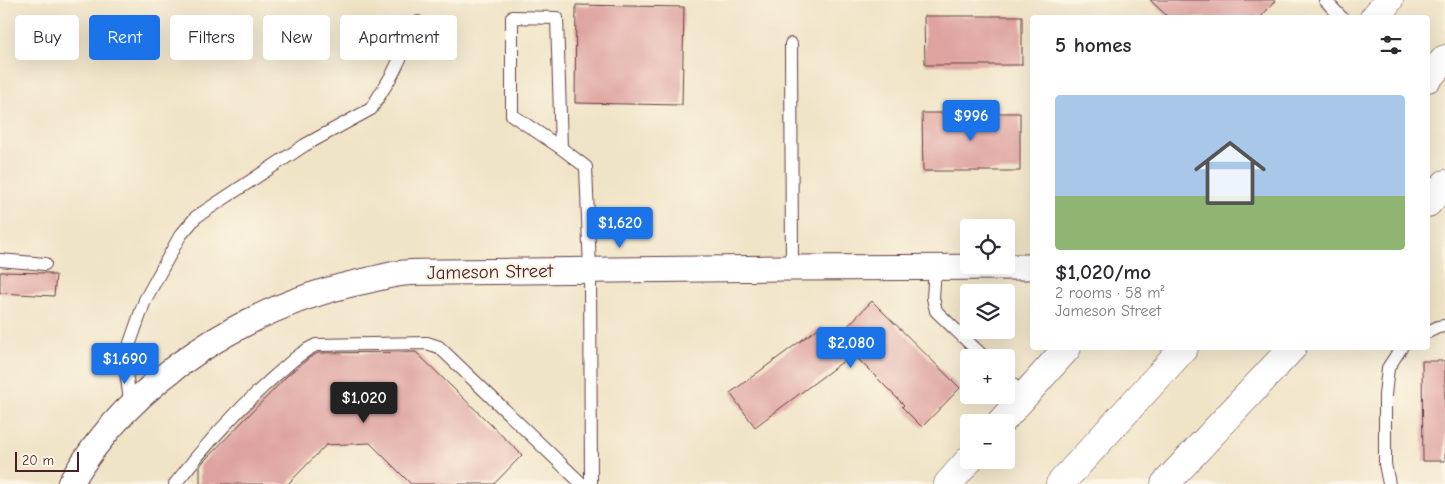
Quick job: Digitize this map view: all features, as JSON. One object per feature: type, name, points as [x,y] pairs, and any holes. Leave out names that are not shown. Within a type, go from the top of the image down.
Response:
[{"type":"main road","points":[[1376,15],[1389,0]]},
{"type":"main road","points":[[1430,76],[1445,58]]},
{"type":"main road","points":[[1430,201],[1445,184]]},
{"type":"main road","points":[[1004,414],[1016,387],[1064,350]]},
{"type":"main road","points":[[1060,484],[1182,350]]},
{"type":"main road","points":[[1165,484],[1290,350]]},
{"type":"main road","points":[[948,484],[961,469]]},
{"type":"street","name":"Jameson Street","points":[[70,484],[95,447],[131,407],[149,388],[186,359],[228,333],[312,294],[356,282],[404,273],[1030,267]]},
{"type":"lane","points":[[1325,0],[1339,15]]},
{"type":"lane","points":[[561,148],[557,18],[512,17],[512,115],[586,167],[590,270],[591,484]]},
{"type":"lane","points":[[790,44],[792,268]]},
{"type":"lane","points":[[131,407],[126,372],[130,342],[145,300],[180,236],[196,217],[203,212],[305,145],[371,109],[399,60]]},
{"type":"lane","points":[[0,260],[44,264]]},
{"type":"lane","points":[[935,267],[934,298],[936,311],[976,349]]},
{"type":"lane","points":[[1430,331],[1445,326]]},
{"type":"lane","points":[[175,484],[192,462],[249,399],[303,351],[316,345],[427,343],[439,347],[582,484]]},
{"type":"lane","points":[[1389,484],[1385,464],[1385,394],[1388,368],[1400,350]]},
{"type":"building","points":[[1150,0],[1276,0],[1263,15],[1166,15]]},
{"type":"building","points":[[576,5],[684,7],[682,105],[575,103]]},
{"type":"building","points":[[924,16],[1022,16],[1022,65],[925,65]]},
{"type":"building","points":[[922,113],[1020,113],[1020,171],[923,171]]},
{"type":"building","points":[[0,272],[50,273],[50,275],[56,275],[54,296],[0,293]]},
{"type":"building","points":[[872,301],[960,388],[922,427],[902,407],[904,405],[853,354],[755,427],[730,393],[821,326],[832,342]]},
{"type":"building","points":[[416,352],[522,455],[494,484],[411,484],[370,443],[326,445],[288,484],[200,484],[200,466],[203,462],[288,375],[309,358],[318,353]]},
{"type":"building","points":[[1422,361],[1445,361],[1445,461],[1423,461]]}]
